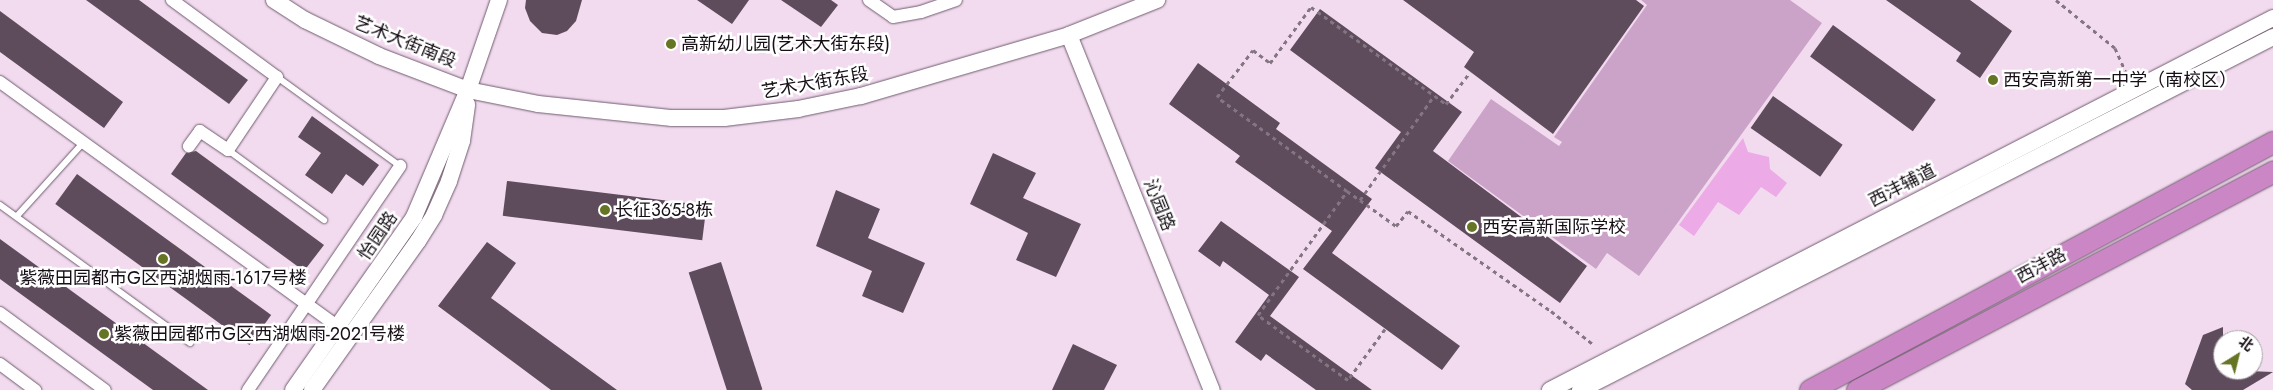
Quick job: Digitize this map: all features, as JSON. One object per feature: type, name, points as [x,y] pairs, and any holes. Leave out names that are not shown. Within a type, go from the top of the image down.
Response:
[{"type":"highway","name":"西沣路","points":[[1810,390],[2273,142]]},
{"type":"highway","name":"西沣路","points":[[1857,390],[2273,172]]},
{"type":"street","points":[[172,0],[278,77],[228,150],[200,131],[189,146]]},
{"type":"street","name":"艺术大街南段","points":[[274,0],[305,20],[379,56],[468,90]]},
{"type":"street","name":"怡园路","points":[[293,390],[414,218],[468,90],[499,0]]},
{"type":"street","points":[[869,0],[893,17],[921,12],[956,0]]},
{"type":"street","name":"艺术大街东段","points":[[468,90],[538,104],[672,118],[724,118],[798,109],[862,96],[1069,35],[1157,0]]},
{"type":"street","name":"西沣辅道","points":[[1550,390],[2273,18]]},
{"type":"street","name":"沁园路","points":[[1069,35],[1212,390]]},
{"type":"street","name":"西沣辅道","points":[[1580,390],[2273,37]]},
{"type":"street","points":[[0,82],[338,327]]},
{"type":"street","name":"怡园路","points":[[312,390],[418,241],[434,214],[449,181],[462,141],[468,90]]},
{"type":"street","points":[[248,390],[400,166]]},
{"type":"street","points":[[0,313],[106,390]]},
{"type":"street","points":[[0,364],[35,390]]},
{"type":"lane","points":[[278,77],[400,166]]},
{"type":"lane","points":[[17,216],[83,143]]},
{"type":"lane","points":[[228,150],[324,220]]},
{"type":"lane","points":[[0,205],[190,343]]},
{"type":"path","points":[[2056,0],[2115,48],[2128,77]]},
{"type":"path","points":[[1470,72],[1446,104],[1311,7],[1270,63],[1253,50],[1217,97],[1396,226],[1408,211],[1551,310],[1594,345]]},
{"type":"path","points":[[1360,200],[1434,96]]},
{"type":"path","points":[[1347,191],[1258,315],[1348,380],[1385,329]]},
{"type":"shaded area","points":[[1641,0],[1790,0],[1822,23],[1639,276],[1607,253],[1596,269],[1448,161],[1491,99],[1559,146],[1562,142],[1554,137],[1647,5]]},
{"type":"shaded area","points":[[1743,138],[1748,152],[1769,157],[1770,169],[1787,183],[1776,197],[1761,187],[1739,215],[1718,202],[1694,236],[1679,225]]},
{"type":"building","points":[[86,0],[139,0],[248,80],[229,104]]},
{"type":"building","points":[[526,0],[582,0],[576,21],[567,31],[557,35],[542,33],[530,21],[525,8]]},
{"type":"building","points":[[697,0],[749,0],[732,24]]},
{"type":"building","points":[[781,0],[831,0],[838,5],[821,27]]},
{"type":"building","points":[[1403,0],[1636,0],[1644,6],[1553,134],[1464,67],[1474,52]]},
{"type":"building","points":[[1886,0],[1970,0],[2012,31],[1980,78],[1956,61],[1961,53]]},
{"type":"building","points":[[1320,9],[1462,112],[1433,151],[1587,266],[1560,303],[1375,168],[1401,132],[1290,50]]},
{"type":"building","points":[[0,11],[123,102],[104,128],[0,52]]},
{"type":"building","points":[[1833,25],[1936,100],[1913,131],[1810,57]]},
{"type":"building","points":[[1198,63],[1280,123],[1276,129],[1372,199],[1332,253],[1460,346],[1442,370],[1303,269],[1332,231],[1235,162],[1240,156],[1169,104]]},
{"type":"building","points":[[1773,96],[1843,145],[1820,177],[1751,128]]},
{"type":"building","points":[[312,116],[379,165],[363,186],[346,174],[332,194],[305,175],[321,153],[298,137]]},
{"type":"building","points":[[196,151],[324,245],[304,271],[171,174],[186,153]]},
{"type":"building","points":[[993,153],[1036,173],[1023,198],[1081,224],[1056,277],[1016,260],[1028,233],[970,204]]},
{"type":"building","name":"紫薇田园都市G区西湖烟雨-1617号楼","points":[[77,174],[271,315],[249,345],[55,204]]},
{"type":"building","name":"长征365-8栋","points":[[507,181],[707,205],[702,240],[503,216]]},
{"type":"building","points":[[836,190],[880,209],[868,238],[925,263],[903,313],[862,296],[872,271],[816,246]]},
{"type":"building","points":[[1221,221],[1299,277],[1270,316],[1372,390],[1316,390],[1266,354],[1261,361],[1235,342],[1269,295],[1223,261],[1220,267],[1198,251]]},
{"type":"building","name":"紫薇田园都市G区西湖烟雨-2021号楼","points":[[0,239],[208,390],[153,390],[0,279]]},
{"type":"building","points":[[487,242],[516,263],[491,298],[617,390],[551,390],[438,306]]},
{"type":"building","points":[[721,262],[762,389],[727,390],[689,273]]},
{"type":"building","points":[[2213,331],[2213,380],[2260,380],[2243,390],[2192,390],[2185,384],[2203,335]]},
{"type":"building","points":[[1073,344],[1117,365],[1104,390],[1052,390]]},
{"type":"building","points":[[2263,372],[2273,372],[2263,378]]},
{"type":"place","name":"高新幼儿园(艺术大街东段)","points":[[671,44]]},
{"type":"place","name":"西安高新第一中学（南校区）","points":[[1993,80]]},
{"type":"place","name":"长征365-8栋","points":[[605,210]]},
{"type":"place","name":"西安高新国际学校","points":[[1472,227]]},
{"type":"place","name":"紫薇田园都市G区西湖烟雨-1617号楼","points":[[163,259]]},
{"type":"place","name":"紫薇田园都市G区西湖烟雨-2021号楼","points":[[104,334]]}]
